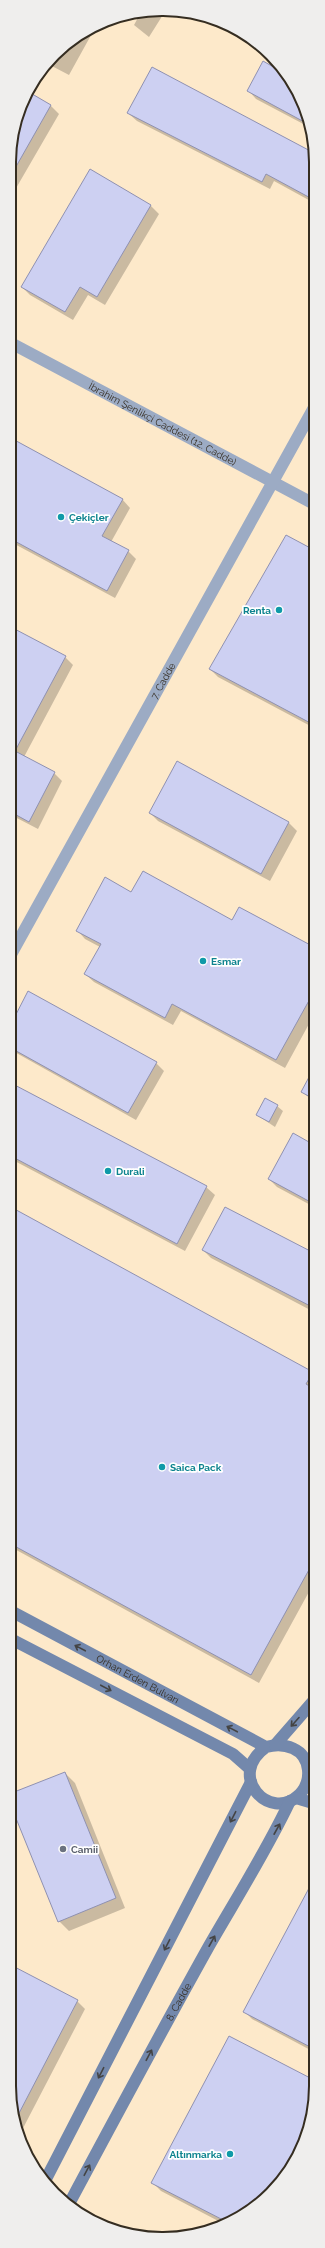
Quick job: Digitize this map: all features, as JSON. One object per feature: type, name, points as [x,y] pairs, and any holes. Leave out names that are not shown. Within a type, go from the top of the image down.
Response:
[{"type":"street","name":"İbrahim Şenlikçi Caddesi (12. Cadde)","points":[[16,346],[309,501]]},
{"type":"street","name":"7. Cadde","points":[[16,945],[309,417]]},
{"type":"street","name":"Orhan Erden Bulvarı","points":[[16,1614],[270,1746],[283,1744],[296,1750],[305,1759],[309,1769]]},
{"type":"street","points":[[16,1642],[233,1754],[250,1769]]},
{"type":"street","points":[[309,1705],[270,1746],[253,1760],[250,1769],[251,1782],[255,1791],[262,1798],[271,1802],[293,1800],[309,1803]]},
{"type":"street","points":[[293,1800],[306,1785],[309,1778]]},
{"type":"street","points":[[47,2177],[251,1782]]},
{"type":"street","name":"8. Cadde","points":[[71,2200],[162,2031],[257,1860],[277,1829],[293,1800]]},
{"type":"shaded area","points":[[172,16],[200,21],[219,27],[252,46],[273,66],[289,89],[298,106],[304,125],[309,153],[309,2095],[304,2123],[298,2142],[279,2175],[259,2196],[236,2212],[219,2221],[182,2231],[153,2232],[125,2227],[106,2221],[73,2202],[52,2182],[36,2159],[27,2142],[21,2123],[16,2095],[16,153],[21,125],[27,106],[46,73],[66,52],[89,36],[106,27],[143,17]]},
{"type":"building","points":[[263,61],[274,67],[279,73],[298,106],[303,121],[247,91]]},
{"type":"building","points":[[152,67],[309,150],[309,197],[266,174],[262,182],[127,113]]},
{"type":"building","points":[[33,94],[51,105],[16,167],[17,143],[21,125],[27,106]]},
{"type":"building","points":[[90,169],[151,205],[97,297],[80,287],[65,312],[21,287]]},
{"type":"building","name":"Çekiçler","points":[[16,441],[123,499],[102,536],[129,550],[107,591],[16,542]]},
{"type":"building","name":"Renta","points":[[286,535],[309,547],[309,722],[209,669]]},
{"type":"building","points":[[16,630],[66,656],[16,749]]},
{"type":"building","points":[[16,752],[55,772],[29,822],[16,815]]},
{"type":"building","points":[[177,761],[289,822],[261,874],[149,813]]},
{"type":"building","name":"Esmar","points":[[143,871],[232,920],[239,907],[309,944],[309,1001],[276,1060],[172,1004],[165,1018],[84,974],[101,944],[76,931],[105,877],[131,892]]},
{"type":"building","points":[[28,991],[157,1062],[128,1113],[16,1051],[16,1014]]},
{"type":"building","points":[[309,1077],[309,1096],[301,1092]]},
{"type":"building","name":"Durali","points":[[16,1086],[207,1186],[177,1244],[16,1159]]},
{"type":"building","points":[[265,1098],[278,1105],[269,1122],[256,1115]]},
{"type":"building","points":[[293,1133],[309,1142],[309,1201],[268,1179]]},
{"type":"building","points":[[225,1207],[309,1250],[309,1305],[202,1250]]},
{"type":"building","name":"Saica Pack","points":[[16,1210],[309,1370],[309,1379],[306,1384],[309,1386],[309,1570],[251,1675],[16,1547]]},
{"type":"building","name":"Camii","points":[[65,1772],[116,1898],[58,1922],[16,1818],[16,1791]]},
{"type":"building","points":[[309,1888],[309,2046],[243,2012]]},
{"type":"building","points":[[16,1968],[78,2000],[19,2113],[16,2095]]},
{"type":"building","name":"Altınmarka","points":[[229,2036],[309,2077],[308,2105],[298,2142],[279,2175],[252,2202],[222,2219],[151,2183]]},
{"type":"place","name":"Çekiçler","points":[[61,517]]},
{"type":"place","name":"Renta","points":[[279,610]]},
{"type":"place","name":"Esmar","points":[[203,961]]},
{"type":"place","name":"Durali","points":[[108,1171]]},
{"type":"place","name":"Saica Pack","points":[[162,1467]]},
{"type":"place","name":"Camii","points":[[63,1849]]},
{"type":"place","name":"Altınmarka","points":[[230,2154]]}]
